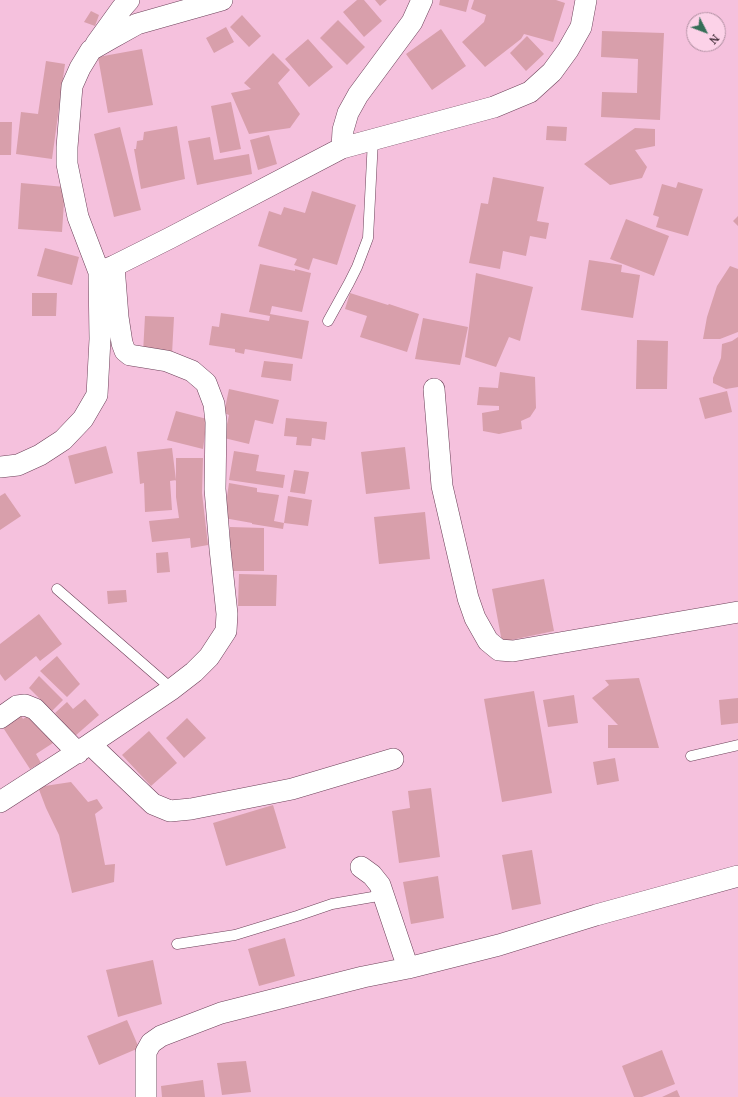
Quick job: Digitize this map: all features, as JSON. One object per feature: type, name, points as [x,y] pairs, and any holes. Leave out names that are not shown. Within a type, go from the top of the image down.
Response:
[{"type":"street","points":[[0,802],[172,689],[194,672],[209,657],[226,631],[227,614],[215,489],[216,422],[214,404],[206,383],[192,371],[167,361],[130,355],[125,350],[122,343],[118,317],[106,269],[78,217],[67,164],[72,86],[80,68],[91,50],[129,0]]},
{"type":"street","points":[[91,50],[137,24],[222,0]]},
{"type":"street","points":[[342,148],[343,130],[348,113],[358,95],[412,22],[422,0]]},
{"type":"street","points":[[106,269],[170,238],[342,148],[494,107],[530,92],[552,72],[568,50],[581,27],[586,0]]},
{"type":"street","points":[[0,466],[18,465],[40,455],[63,440],[83,418],[97,394],[106,269]]},
{"type":"street","points":[[434,389],[442,486],[468,598],[475,618],[488,641],[500,650],[513,651],[738,612]]},
{"type":"street","points":[[0,718],[17,706],[25,705],[35,710],[153,804],[170,811],[191,809],[292,789],[393,759]]},
{"type":"street","points":[[361,867],[372,875],[380,885],[408,968]]},
{"type":"street","points":[[146,1097],[146,1052],[151,1043],[161,1036],[221,1013],[363,977],[408,968],[499,945],[596,915],[738,876]]},
{"type":"lane","points":[[328,321],[357,267],[368,238],[373,139]]},
{"type":"lane","points":[[57,589],[172,689]]},
{"type":"lane","points":[[691,756],[738,745]]},
{"type":"lane","points":[[177,944],[235,935],[332,904],[384,895]]},
{"type":"building","points":[[357,0],[364,0],[382,21],[364,37],[343,12]]},
{"type":"building","points":[[375,0],[387,0],[380,6]]},
{"type":"building","points":[[440,0],[469,0],[466,12],[439,5]]},
{"type":"building","points":[[474,0],[556,0],[565,3],[553,42],[524,34],[521,39],[485,67],[462,42],[484,22],[486,15],[471,9]]},
{"type":"building","points":[[91,11],[99,15],[95,26],[84,22]]},
{"type":"building","points":[[242,15],[261,36],[249,47],[230,27]]},
{"type":"building","points":[[338,20],[365,47],[347,65],[320,38]]},
{"type":"building","points":[[226,27],[234,42],[214,53],[206,38]]},
{"type":"building","points":[[441,29],[466,66],[432,90],[406,54]]},
{"type":"building","points":[[602,31],[664,33],[660,120],[601,117],[602,92],[637,93],[638,59],[601,57]]},
{"type":"building","points":[[527,36],[544,54],[526,71],[510,53]]},
{"type":"building","points":[[308,39],[333,67],[309,87],[285,59]]},
{"type":"building","points":[[142,49],[153,105],[108,113],[98,57]]},
{"type":"building","points":[[273,53],[290,70],[278,83],[300,114],[290,128],[249,134],[231,93],[251,89],[244,83]]},
{"type":"building","points":[[46,61],[65,64],[52,159],[16,154],[21,112],[38,114]]},
{"type":"building","points":[[231,102],[241,149],[220,153],[211,106]]},
{"type":"building","points":[[0,122],[12,122],[11,155],[0,155]]},
{"type":"building","points":[[177,126],[185,179],[141,189],[134,149],[136,149],[137,141],[143,140],[144,132]]},
{"type":"building","points":[[547,126],[567,127],[566,141],[546,140]]},
{"type":"building","points":[[120,127],[141,210],[114,217],[94,134]]},
{"type":"building","points":[[635,128],[655,129],[655,146],[635,150],[647,167],[642,178],[610,185],[584,164]]},
{"type":"building","points":[[269,135],[277,164],[258,170],[250,140]]},
{"type":"building","points":[[210,137],[214,160],[249,154],[252,174],[197,185],[188,141]]},
{"type":"building","points":[[493,177],[544,187],[537,221],[549,223],[546,239],[530,236],[526,256],[503,251],[500,269],[469,263],[481,203],[488,204]]},
{"type":"building","points":[[678,182],[703,189],[688,236],[656,227],[659,217],[653,215],[662,184],[676,188]]},
{"type":"building","points":[[21,183],[65,187],[62,232],[18,229]]},
{"type":"building","points":[[312,191],[356,205],[337,265],[313,258],[309,270],[294,265],[297,259],[258,246],[269,211],[281,215],[284,207],[305,213]]},
{"type":"building","points":[[738,216],[738,226],[733,221]]},
{"type":"building","points":[[626,219],[669,236],[654,276],[610,259]]},
{"type":"building","points":[[45,248],[79,257],[72,285],[37,276]]},
{"type":"building","points":[[589,260],[622,265],[621,272],[640,275],[633,318],[581,310]]},
{"type":"building","points":[[260,264],[311,273],[302,312],[272,306],[270,314],[309,321],[302,359],[245,349],[244,354],[235,352],[235,349],[209,345],[212,326],[219,327],[221,313],[269,321],[270,316],[249,312]]},
{"type":"building","points":[[730,266],[738,269],[738,332],[720,339],[703,339],[707,317],[717,286]]},
{"type":"building","points":[[476,273],[533,287],[520,341],[509,337],[496,367],[465,357]]},
{"type":"building","points":[[32,293],[57,293],[56,316],[32,316]]},
{"type":"building","points":[[350,293],[419,314],[407,352],[360,337],[367,316],[345,309]]},
{"type":"building","points":[[145,316],[174,317],[172,354],[143,353]]},
{"type":"building","points":[[423,318],[468,327],[460,365],[415,359]]},
{"type":"building","points":[[738,337],[738,387],[726,389],[713,383],[713,378],[721,358],[722,344],[732,341]]},
{"type":"building","points":[[637,340],[668,341],[667,389],[636,389]]},
{"type":"building","points":[[264,361],[293,364],[291,381],[261,377]]},
{"type":"building","points":[[500,372],[535,377],[536,408],[530,417],[521,421],[522,429],[499,434],[483,431],[482,413],[499,410],[499,406],[477,405],[479,387],[498,388]]},
{"type":"building","points":[[229,389],[279,400],[273,424],[255,420],[249,444],[224,438],[229,415],[224,413]]},
{"type":"building","points":[[727,391],[732,412],[705,419],[699,398]]},
{"type":"building","points":[[176,411],[207,419],[203,449],[167,440]]},
{"type":"building","points":[[286,418],[327,422],[325,440],[312,438],[311,446],[296,445],[297,437],[284,436]]},
{"type":"building","points":[[106,446],[113,473],[75,484],[68,456]]},
{"type":"building","points":[[405,447],[410,489],[366,494],[361,452]]},
{"type":"building","points":[[172,448],[176,480],[170,481],[172,510],[145,512],[144,483],[140,484],[137,452]]},
{"type":"building","points":[[234,451],[259,455],[256,471],[285,475],[283,488],[229,480]]},
{"type":"building","points":[[176,458],[203,458],[202,493],[208,545],[191,548],[190,538],[152,542],[149,521],[179,518],[176,497]]},
{"type":"building","points":[[294,470],[309,472],[305,494],[290,492]]},
{"type":"building","points":[[229,483],[257,488],[257,492],[279,495],[274,521],[284,523],[283,529],[224,518]]},
{"type":"building","points":[[5,493],[21,516],[0,530],[0,496]]},
{"type":"building","points":[[288,496],[312,500],[308,526],[284,523]]},
{"type":"building","points":[[425,512],[430,559],[379,564],[374,517]]},
{"type":"building","points":[[230,527],[264,528],[264,571],[230,571]]},
{"type":"building","points":[[168,552],[170,572],[157,573],[156,553]]},
{"type":"building","points":[[239,574],[277,575],[276,606],[238,606]]},
{"type":"building","points":[[544,579],[554,631],[502,642],[492,589]]},
{"type":"building","points":[[126,590],[127,602],[108,604],[107,591]]},
{"type":"building","points":[[39,614],[62,644],[40,661],[36,656],[5,681],[0,674],[0,644]]},
{"type":"building","points":[[57,656],[80,684],[67,697],[40,671]]},
{"type":"building","points":[[39,676],[63,700],[52,711],[29,688]]},
{"type":"building","points":[[639,678],[659,748],[608,748],[608,725],[618,725],[592,698],[609,685],[605,680]]},
{"type":"building","points":[[534,691],[552,793],[502,802],[484,699]]},
{"type":"building","points":[[574,695],[578,723],[548,727],[543,700]]},
{"type":"building","points":[[738,698],[738,723],[721,725],[719,700]]},
{"type":"building","points":[[85,699],[99,715],[75,736],[55,713],[67,702],[73,709]]},
{"type":"building","points":[[33,712],[53,743],[36,754],[41,763],[30,769],[2,726],[20,714],[23,719]]},
{"type":"building","points":[[187,718],[206,738],[184,758],[166,738]]},
{"type":"building","points":[[149,731],[177,763],[151,786],[122,755]]},
{"type":"building","points":[[615,758],[619,781],[597,785],[593,762]]},
{"type":"building","points":[[71,782],[88,802],[97,799],[103,808],[95,814],[105,865],[115,864],[114,882],[72,893],[59,835],[38,787]]},
{"type":"building","points":[[431,788],[440,857],[399,863],[392,811],[410,808],[408,791]]},
{"type":"building","points":[[273,805],[286,848],[226,866],[213,823]]},
{"type":"building","points":[[532,850],[541,904],[512,910],[502,855]]},
{"type":"building","points":[[438,876],[444,918],[411,924],[403,882]]},
{"type":"building","points":[[285,938],[295,976],[259,986],[248,949]]},
{"type":"building","points":[[153,960],[162,1004],[118,1017],[106,970]]},
{"type":"building","points":[[127,1020],[139,1048],[99,1065],[87,1036]]},
{"type":"building","points":[[662,1050],[675,1084],[642,1097],[634,1097],[622,1066]]},
{"type":"building","points":[[246,1061],[251,1092],[222,1095],[217,1063]]},
{"type":"building","points":[[203,1080],[205,1097],[162,1097],[161,1086]]},
{"type":"building","points":[[677,1090],[680,1097],[662,1097]]}]
